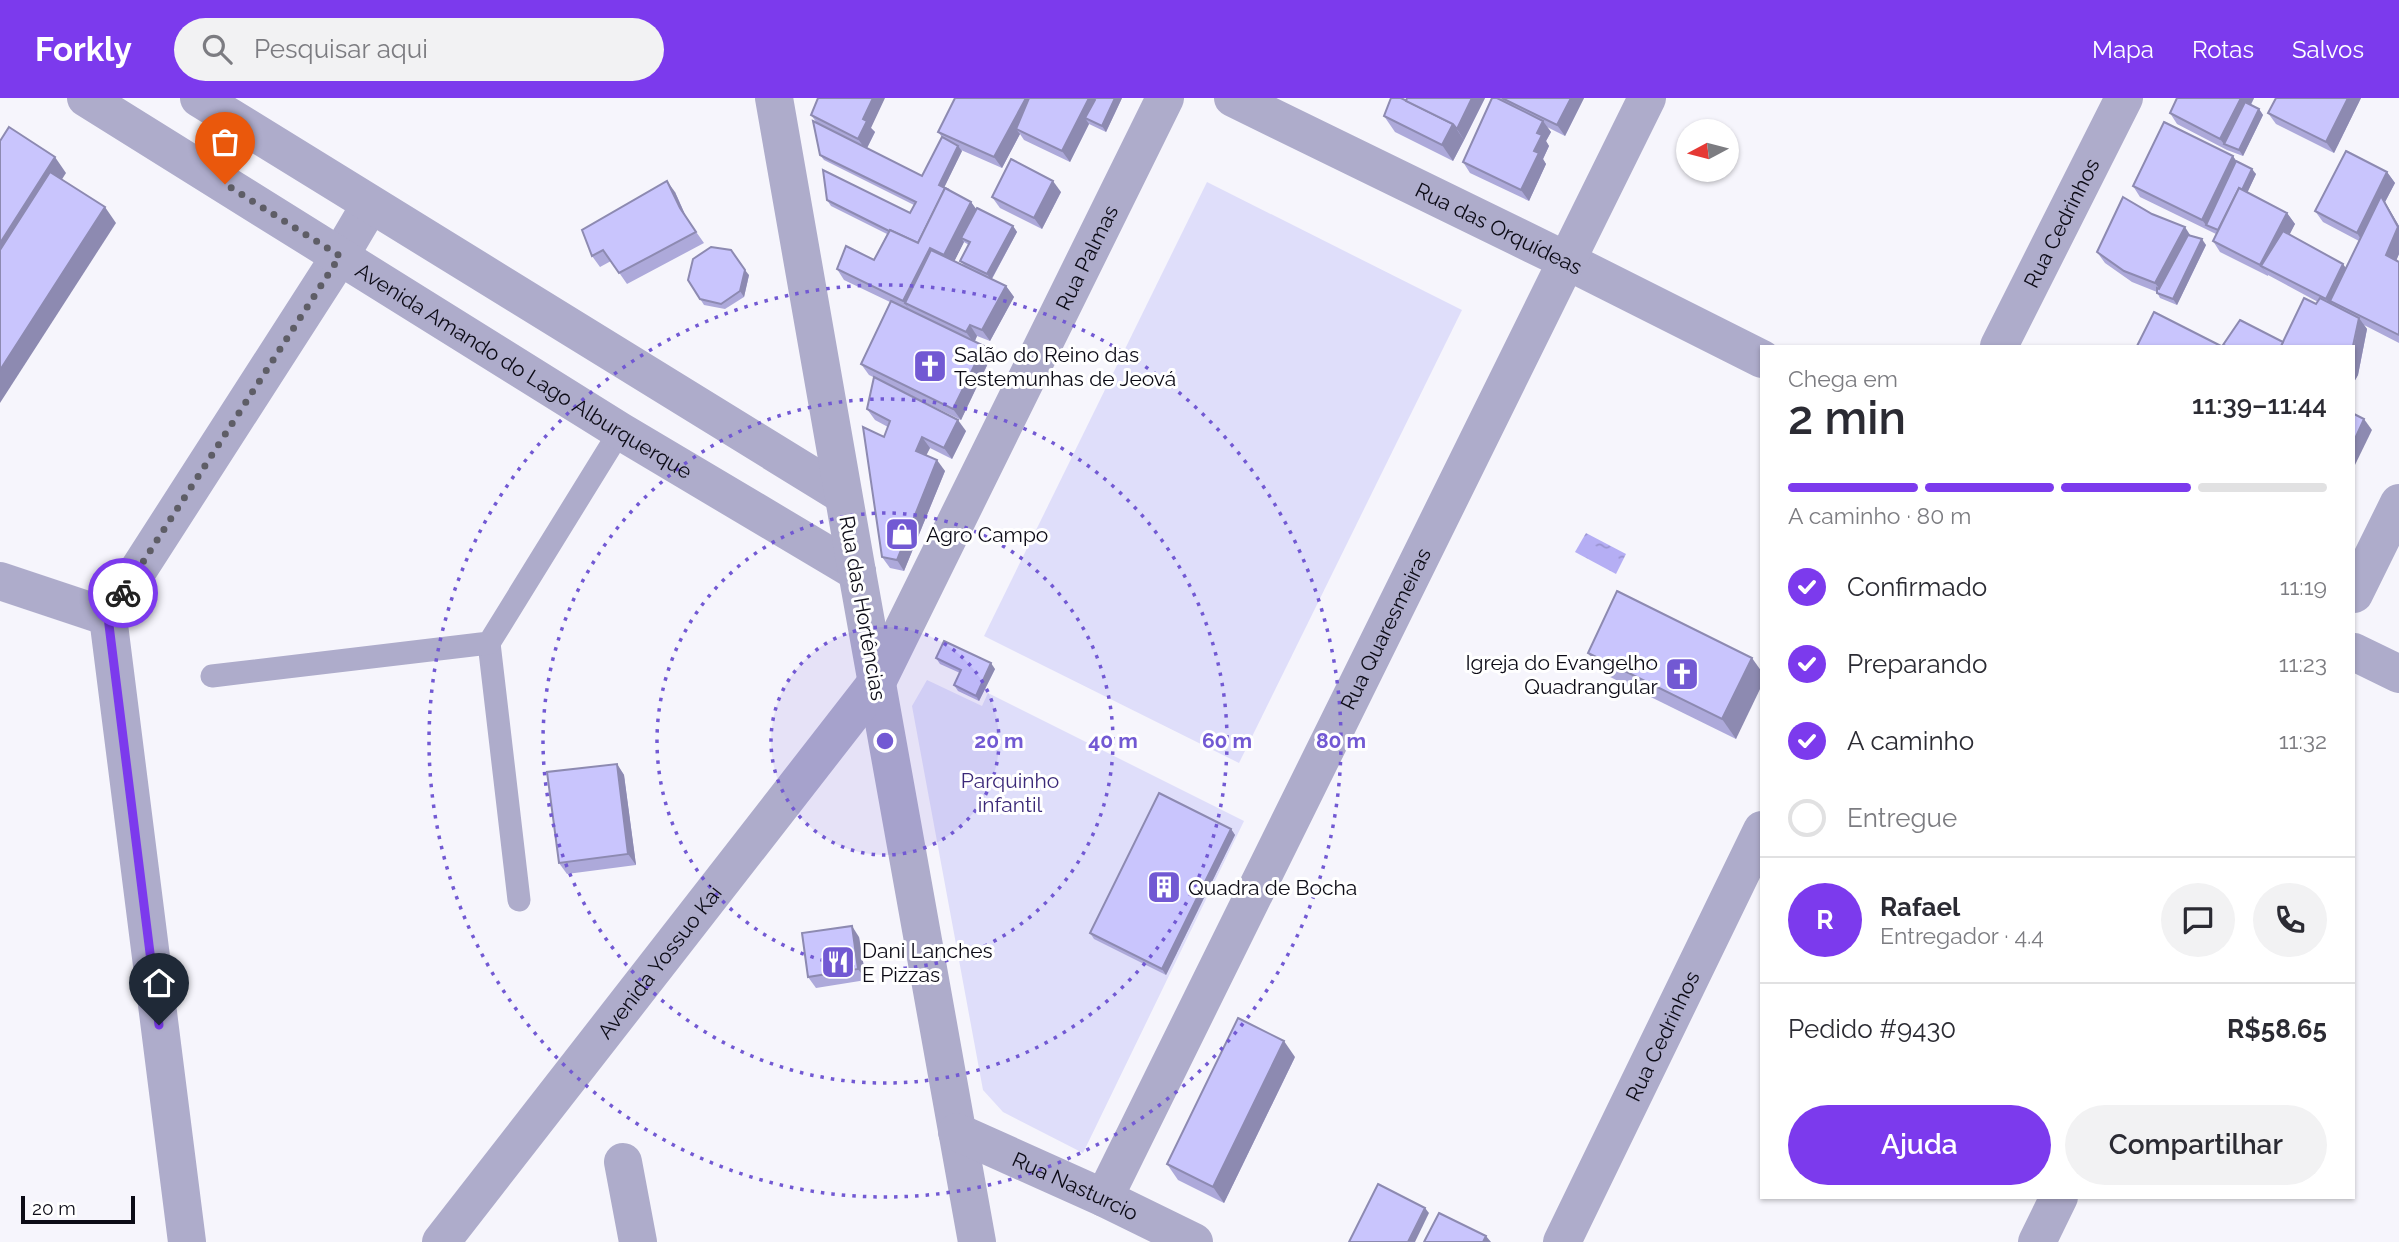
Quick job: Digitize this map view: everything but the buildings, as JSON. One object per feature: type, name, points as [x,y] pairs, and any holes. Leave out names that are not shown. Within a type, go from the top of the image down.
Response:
[{"type":"street","name":"Avenida Amando do Lago Alburquerque","points":[[86,98],[620,431],[857,572]]},
{"type":"street","points":[[199,98],[843,495]]},
{"type":"street","name":"Rua das Hortências","points":[[774,98],[977,1242]]},
{"type":"street","name":"Rua Palmas","points":[[877,682],[1165,98]]},
{"type":"street","name":"Rua das Orquídeas","points":[[1233,98],[1760,358]]},
{"type":"street","name":"Rua Quaresmeiras","points":[[1104,1198],[1647,98]]},
{"type":"street","name":"Rua Cedrinhos","points":[[2000,345],[2124,98]]},
{"type":"street","points":[[187,1242],[108,617],[370,205]]},
{"type":"street","points":[[2355,592],[2399,503]]},
{"type":"street","points":[[0,581],[108,617]]},
{"type":"street","points":[[2355,652],[2399,674]]},
{"type":"street","name":"Avenida Yossuo Kai","points":[[441,1242],[877,682]]},
{"type":"street","name":"Rua Cedrinhos","points":[[1562,1242],[1760,834]]},
{"type":"street","name":"Rua Nasturcio","points":[[957,1132],[1194,1242]]},
{"type":"street","points":[[623,1162],[638,1242]]},
{"type":"street","points":[[2036,1242],[2058,1199]]},
{"type":"lane","points":[[519,900],[489,643],[620,431]]},
{"type":"lane","points":[[212,676],[489,643]]},
{"type":"green space","points":[[1207,182],[1462,310],[1239,763],[984,636]]},
{"type":"green space","name":"Parquinho infantil","points":[[927,680],[982,706],[988,693],[1244,821],[1083,1153],[1003,1112],[983,1090],[912,706]]},
{"type":"water","points":[[1586,533],[1626,554],[1616,574],[1575,552]]},
{"type":"way so far","points":[[123,593],[340,256],[225,184]]},
{"type":"place","name":"Salão do Reino das Testemunhas de Jeová","points":[[930,366]]},
{"type":"place","name":"Agro Campo","points":[[902,534]]},
{"type":"place","name":"Igreja do Evangelho Quadrangular","points":[[1682,674]]},
{"type":"place","name":"Quadra de Bocha","points":[[1164,887]]},
{"type":"place","name":"Dani Lanches E Pizzas","points":[[838,962]]},
{"type":"route","points":[[123,593],[108,617],[159,1025]]}]
